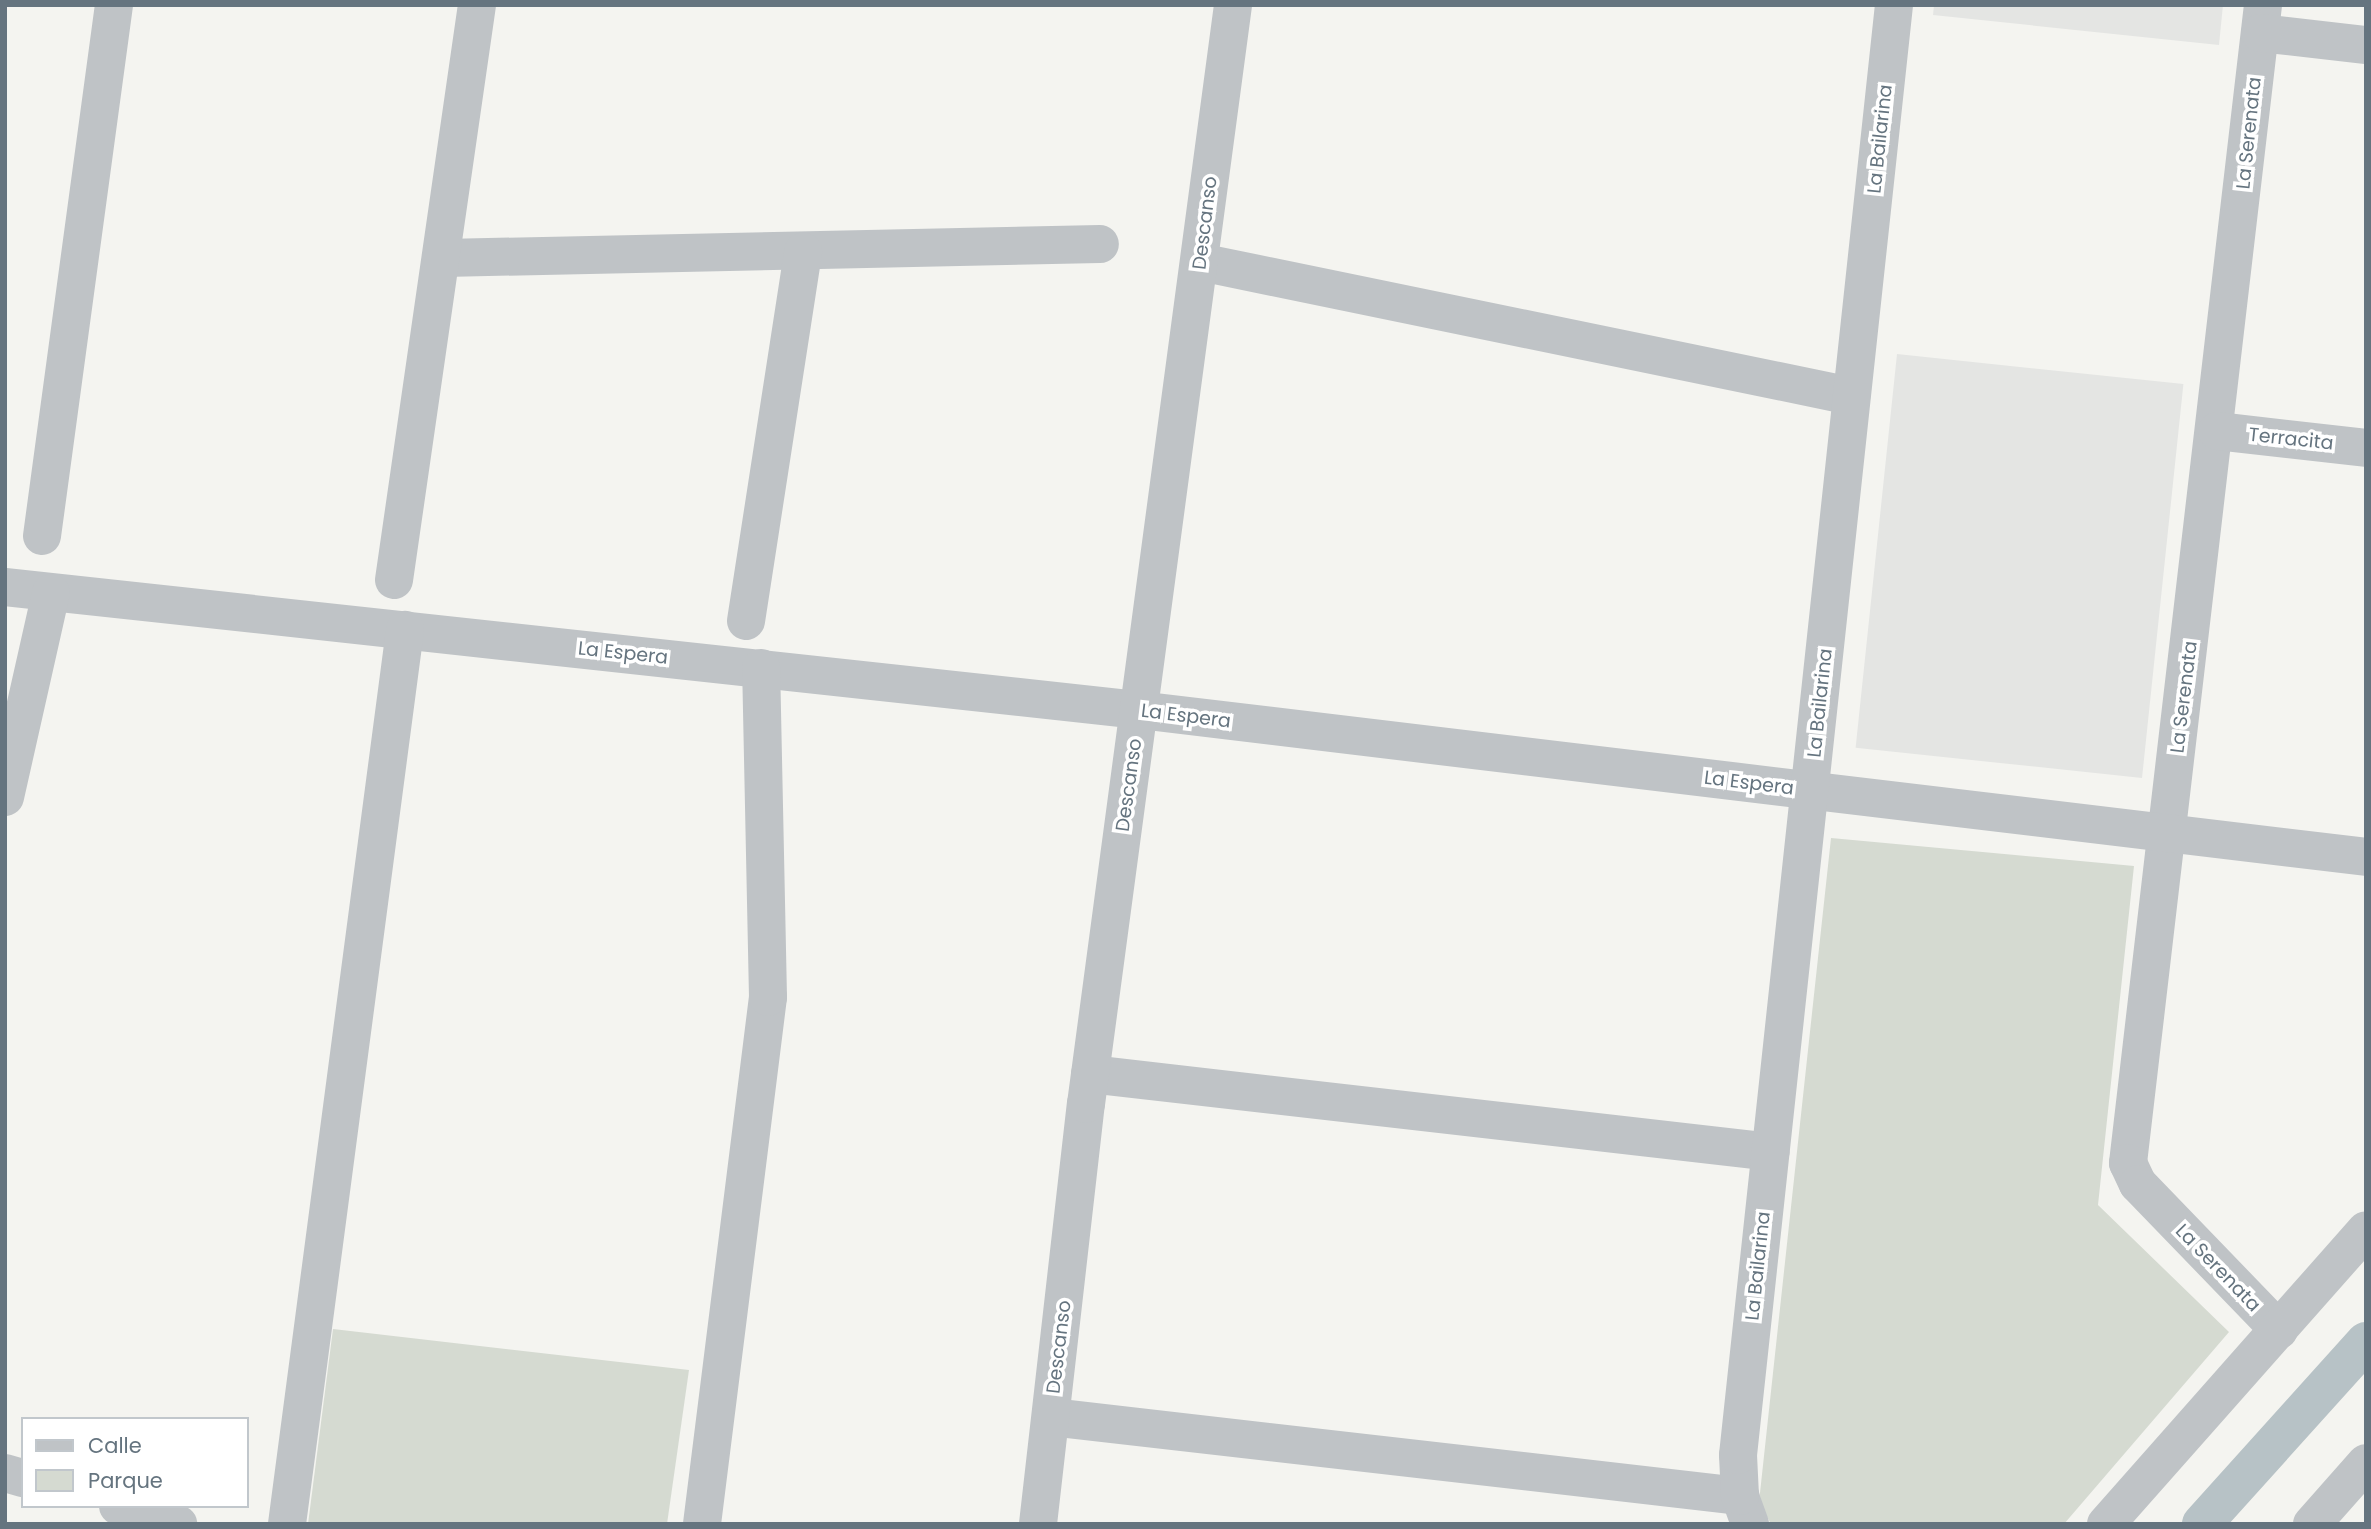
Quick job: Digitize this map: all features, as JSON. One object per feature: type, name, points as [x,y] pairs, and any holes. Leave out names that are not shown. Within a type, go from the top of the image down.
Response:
[{"type":"street","points":[[43,536],[114,5]]},
{"type":"street","points":[[394,580],[444,258],[477,5]]},
{"type":"street","name":"Descanso","points":[[1038,1524],[1090,1074],[1233,5]]},
{"type":"street","name":"La Bailarina","points":[[1745,1510],[1738,1455],[1894,5]]},
{"type":"street","points":[[2262,19],[2366,45]]},
{"type":"street","name":"La Serenata","points":[[2262,19],[2217,431],[2128,1163],[2138,1184],[2278,1330]]},
{"type":"street","points":[[444,258],[1100,244]]},
{"type":"street","points":[[746,621],[803,251]]},
{"type":"street","points":[[1200,262],[1851,396]]},
{"type":"street","name":"Terracita","points":[[2217,431],[2366,448]]},
{"type":"street","name":"La Espera","points":[[5,587],[1139,710],[2366,857]]},
{"type":"street","points":[[5,797],[51,593]]},
{"type":"street","points":[[287,1524],[405,630]]},
{"type":"street","points":[[702,1524],[768,996],[761,668]]},
{"type":"street","points":[[1090,1074],[1771,1152]]},
{"type":"street","points":[[2106,1524],[2366,1230]]},
{"type":"street","points":[[1051,1417],[1745,1510]]},
{"type":"street","points":[[2312,1524],[2366,1463]]},
{"type":"street","points":[[125,1508],[178,1524]]},
{"type":"shaded area","points":[[1934,5],[2223,5],[2219,45],[1933,15]]},
{"type":"shaded area","points":[[1897,354],[2183,384],[2142,778],[1856,748]]},
{"type":"green space","points":[[1831,838],[2134,866],[2098,1205],[2229,1332],[2064,1524],[1771,1524],[1759,1502]]},
{"type":"green space","points":[[333,1329],[689,1370],[667,1524],[308,1524]]},
{"type":"waterway","points":[[2202,1524],[2366,1342]]}]
